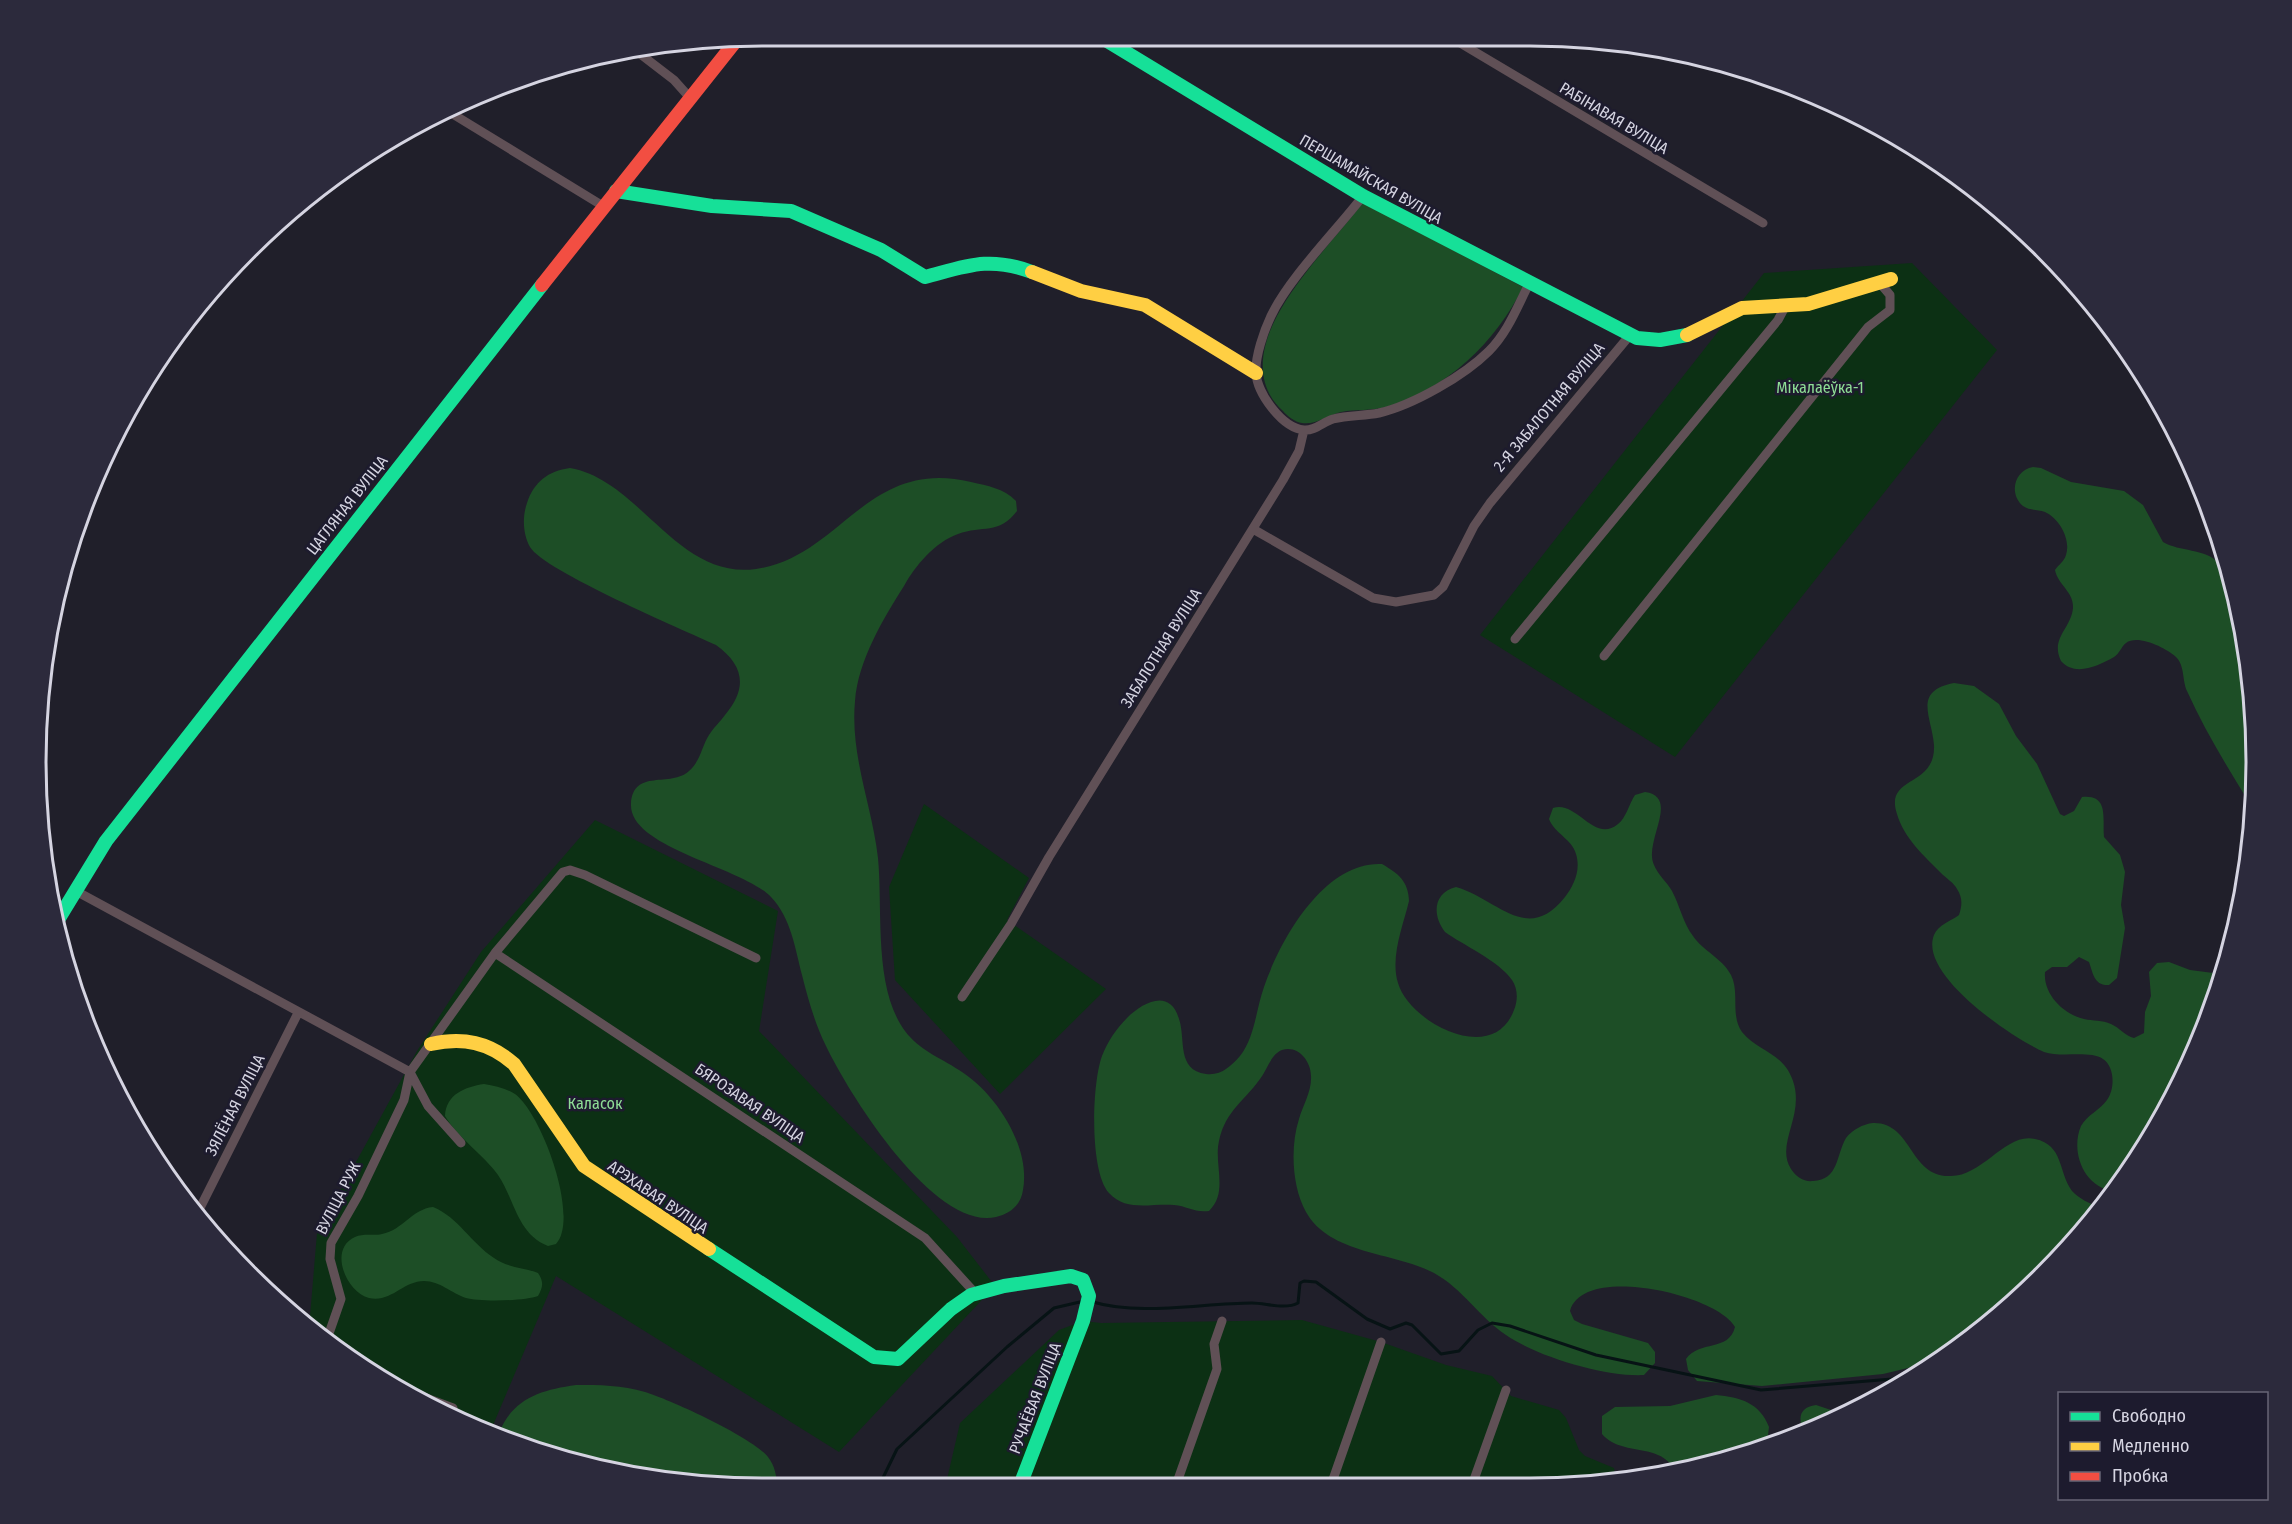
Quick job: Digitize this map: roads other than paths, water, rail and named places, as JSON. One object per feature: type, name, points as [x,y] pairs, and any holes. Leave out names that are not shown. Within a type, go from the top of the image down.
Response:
[{"type":"street","name":"ПЕРШАМАЙСКАЯ ВУЛІЦА","points":[[1116,46],[1363,196],[1528,284],[1630,335]]},
{"type":"street","name":"РАБІНАВАЯ ВУЛІЦА","points":[[1465,46],[1763,223]]},
{"type":"street","name":"ЦАГЛЯНАЯ ВУЛІЦА","points":[[62,911],[106,841],[603,206],[731,47]]},
{"type":"street","points":[[644,57],[674,80],[691,99]]},
{"type":"street","points":[[455,116],[603,206]]},
{"type":"street","points":[[616,191],[642,193],[726,208],[777,208],[817,221],[881,250],[925,277],[979,263],[1008,263],[1092,294],[1145,304],[1256,372]]},
{"type":"street","points":[[1363,196],[1278,304],[1266,328],[1256,372],[1263,391],[1278,414],[1293,427],[1304,430],[1335,419],[1397,408],[1461,372],[1489,351],[1498,341],[1528,284]]},
{"type":"street","points":[[1605,656],[1868,327],[1890,310],[1890,295],[1885,281],[1819,302],[1785,307],[1742,308],[1698,331],[1678,338],[1651,340],[1630,335]]},
{"type":"street","points":[[1515,639],[1778,320],[1785,307]]},
{"type":"street","name":"2-Я ЗАБАЛОТНАЯ ВУЛІЦА","points":[[1253,529],[1355,590],[1385,602],[1434,596],[1443,587],[1474,526],[1491,503],[1630,335]]},
{"type":"street","name":"ЗАБАЛОТНАЯ ВУЛІЦА","points":[[962,998],[1011,924],[1035,879],[1295,460],[1304,430]]},
{"type":"street","points":[[410,1072],[495,953],[556,876],[570,870],[585,875],[756,958]]},
{"type":"street","points":[[74,890],[410,1072],[428,1106],[461,1143]]},
{"type":"street","name":"БЯРОЗАВАЯ ВУЛІЦА","points":[[495,953],[932,1243],[975,1293]]},
{"type":"street","name":"ЗЯЛЁНАЯ ВУЛІЦА","points":[[200,1206],[298,1013]]},
{"type":"street","name":"АРЭХАВАЯ ВУЛІЦА","points":[[431,1044],[456,1039],[494,1048],[514,1064],[576,1157],[592,1173],[866,1353],[882,1360],[898,1359],[946,1313],[975,1293]]},
{"type":"street","name":"ВУЛІЦА РУЖ","points":[[329,1332],[340,1299],[330,1259],[331,1243],[358,1196],[404,1100],[410,1072]]},
{"type":"street","name":"РУЧАЁВАЯ ВУЛІЦА","points":[[975,1293],[1071,1276],[1083,1280],[1089,1300],[1023,1478]]},
{"type":"street","points":[[1179,1478],[1217,1369],[1214,1344],[1222,1321]]},
{"type":"street","points":[[1333,1478],[1381,1342]]},
{"type":"street","points":[[1475,1478],[1506,1390]]},
{"type":"waterway","points":[[1093,1302],[1130,1308],[1252,1303],[1287,1306],[1298,1303],[1300,1283],[1316,1282],[1367,1319],[1390,1329],[1406,1323],[1412,1325],[1441,1354],[1459,1351],[1478,1330],[1492,1323],[1510,1326],[1596,1355],[1761,1390],[1894,1378]]},
{"type":"waterway","points":[[883,1478],[897,1449],[1007,1347],[1054,1308],[1084,1301]]},
{"type":"park label","name":"Мікалаёўка-1","points":[[1820,387]]},
{"type":"park label","name":"Каласок","points":[[595,1103]]}]
